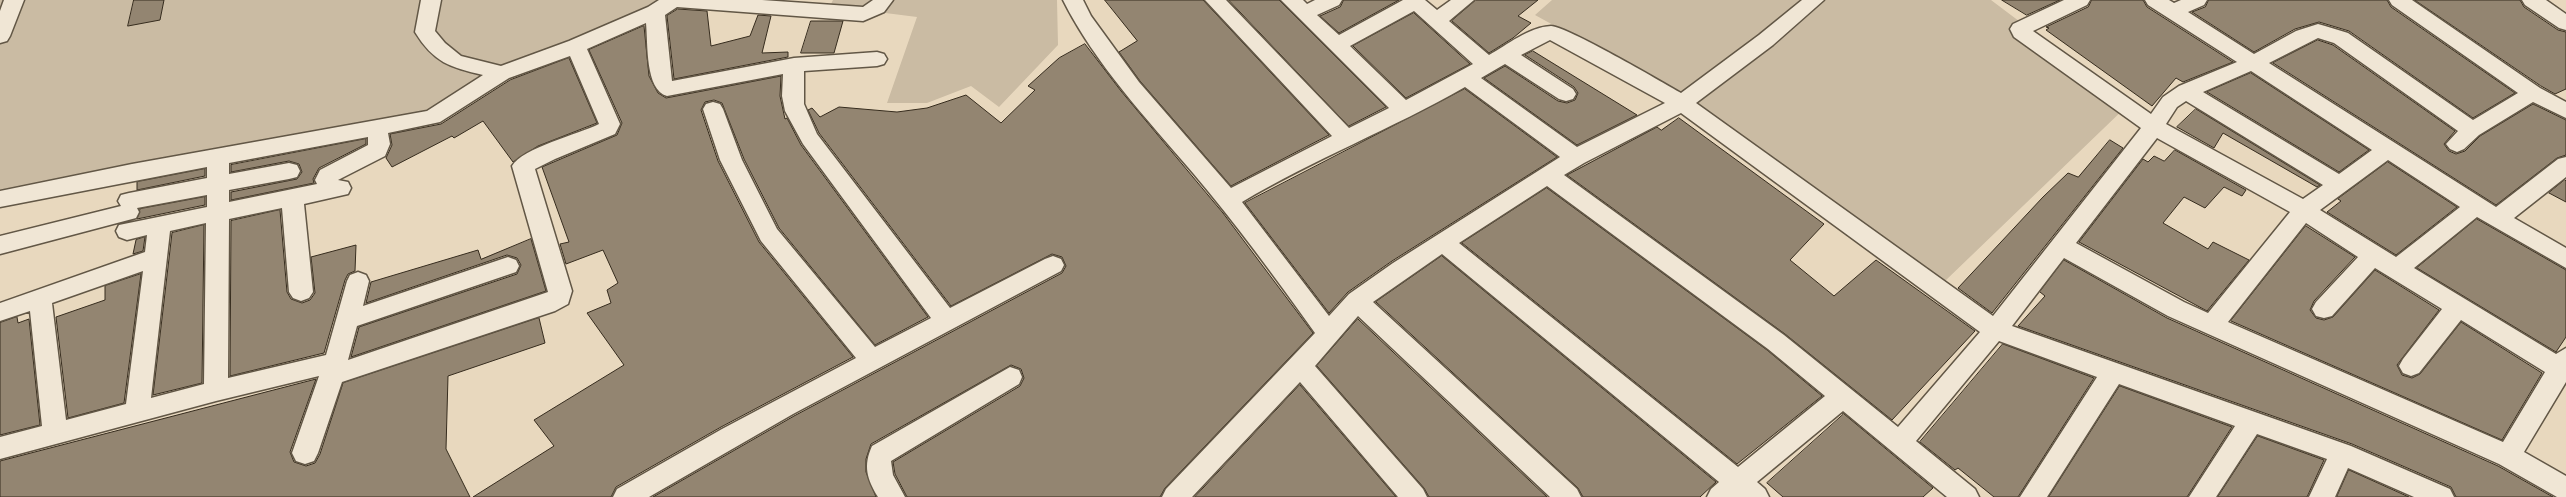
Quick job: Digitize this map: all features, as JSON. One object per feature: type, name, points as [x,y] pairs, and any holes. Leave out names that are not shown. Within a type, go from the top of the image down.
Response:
[{"type":"street","points":[[0,36],[14,0]]},
{"type":"street","points":[[431,0],[425,32],[438,48],[454,61],[502,73]]},
{"type":"street","points":[[0,199],[132,172],[432,117],[502,73],[576,46],[655,12],[673,0],[762,3],[863,14],[872,12],[881,5],[883,0]]},
{"type":"street","points":[[1073,0],[1082,18],[1132,87],[1228,200],[1289,278],[1328,333]]},
{"type":"street","points":[[1215,0],[1347,139]]},
{"type":"street","points":[[1297,6],[1332,0]]},
{"type":"street","points":[[1436,20],[1464,0]]},
{"type":"street","points":[[1175,497],[1300,366],[1357,301],[1443,242],[1576,157],[1682,103],[1766,40],[1814,0]]},
{"type":"street","points":[[2080,0],[2024,27],[2020,30],[2021,32],[2154,127],[2304,210],[2373,255],[2564,366],[2508,456]]},
{"type":"street","points":[[2155,0],[2496,219],[2566,259]]},
{"type":"street","points":[[2173,12],[2197,0]]},
{"type":"street","points":[[2399,0],[2533,93],[2562,105]]},
{"type":"street","points":[[2532,0],[2566,23]]},
{"type":"street","points":[[1336,45],[1414,1],[1436,20],[1497,60],[1566,94]]},
{"type":"street","points":[[1297,6],[1404,111]]},
{"type":"street","points":[[655,12],[662,83],[667,89],[794,65],[877,59]]},
{"type":"street","points":[[1900,442],[1995,330],[2154,127],[2170,102],[2186,91],[2254,62],[2303,36],[2318,31],[2341,38],[2464,137],[2533,93]]},
{"type":"street","points":[[1228,200],[1260,181],[1404,111],[1538,36],[1552,33],[1639,78],[1682,103],[1995,330],[2342,454],[2430,494]]},
{"type":"street","points":[[0,448],[216,391],[333,369],[547,304],[560,297],[560,291],[523,166],[546,153],[608,129],[610,124],[576,46]]},
{"type":"street","points":[[794,65],[791,101],[806,133],[865,216],[947,322]]},
{"type":"street","points":[[1466,78],[1576,157]]},
{"type":"street","points":[[2186,91],[2340,184]]},
{"type":"street","points":[[713,109],[731,160],[770,235],[871,359]]},
{"type":"street","points":[[128,215],[160,224],[292,196],[335,189],[326,180],[328,176],[377,150],[379,144],[377,128]]},
{"type":"street","points":[[2212,325],[2304,210],[2388,149]]},
{"type":"street","points":[[216,391],[218,157]]},
{"type":"street","points":[[2496,219],[2566,165]]},
{"type":"street","points":[[0,245],[128,215],[218,185],[289,171]]},
{"type":"street","points":[[120,269],[132,172]]},
{"type":"street","points":[[1548,175],[1776,342],[1900,442],[1958,495]]},
{"type":"street","points":[[292,196],[301,292]]},
{"type":"street","points":[[2397,269],[2476,206]]},
{"type":"street","points":[[137,412],[160,224]]},
{"type":"street","points":[[1443,242],[1738,492],[1843,396]]},
{"type":"street","points":[[2060,246],[2176,309],[2508,456],[2566,489]]},
{"type":"street","points":[[2324,309],[2373,255]]},
{"type":"street","points":[[0,312],[155,258]]},
{"type":"street","points":[[626,497],[871,359],[947,322],[1053,265]]},
{"type":"street","points":[[348,320],[508,266]]},
{"type":"street","points":[[305,453],[333,369],[358,281]]},
{"type":"street","points":[[40,298],[55,433]]},
{"type":"street","points":[[1357,301],[1568,497]]},
{"type":"street","points":[[2411,366],[2458,306]]},
{"type":"street","points":[[1300,366],[1414,497]]},
{"type":"street","points":[[2033,497],[2113,373]]},
{"type":"street","points":[[892,497],[878,472],[878,462],[881,454],[1010,377]]},
{"type":"street","points":[[2202,497],[2252,421]]},
{"type":"street","points":[[2322,497],[2342,454]]},
{"type":"shaded area","points":[[0,0],[678,0],[505,77],[434,121],[0,204]]},
{"type":"shaded area","points":[[833,0],[1057,0],[1058,45],[999,107],[971,86],[927,103],[887,103],[917,17],[830,6]]},
{"type":"shaded area","points":[[1552,0],[1991,0],[2129,104],[1945,281],[1704,108],[1535,15]]},
{"type":"building","points":[[134,0],[164,0],[160,20],[128,26]]},
{"type":"building","points":[[1105,0],[1203,0],[1329,135],[1231,186],[1140,81],[1119,52],[1137,41]]},
{"type":"building","points":[[1229,0],[1279,0],[1386,107],[1349,126]]},
{"type":"building","points":[[1344,0],[1399,0],[1339,33],[1320,16],[1340,7]]},
{"type":"building","points":[[1476,0],[1538,0],[1518,16],[1531,23],[1513,38],[1489,53],[1452,21]]},
{"type":"building","points":[[2002,0],[2060,0],[2027,15]]},
{"type":"building","points":[[2092,0],[2143,0],[2147,7],[2233,62],[2183,82],[2176,78],[2152,106],[2046,30],[2049,28],[2046,27],[2088,7]]},
{"type":"building","points":[[2209,0],[2387,0],[2391,7],[2515,93],[2473,118],[2349,31],[2319,22],[2295,29],[2254,52],[2192,12],[2205,7]]},
{"type":"building","points":[[2415,0],[2520,0],[2524,7],[2558,30],[2566,32],[2566,89],[2555,94],[2541,86]]},
{"type":"building","points":[[678,9],[707,11],[711,46],[750,36],[758,15],[771,16],[762,53],[788,52],[788,57],[674,79],[667,16]]},
{"type":"building","points":[[1414,13],[1470,64],[1406,98],[1353,46]]},
{"type":"building","points":[[811,21],[843,21],[834,53],[801,53]]},
{"type":"building","points":[[644,26],[649,76],[658,93],[666,98],[781,76],[780,96],[785,119],[787,118],[801,145],[928,317],[875,345],[779,228],[744,159],[722,103],[714,100],[705,102],[701,110],[718,161],[759,242],[853,357],[721,427],[616,487],[611,497],[473,497],[554,446],[534,420],[624,365],[587,313],[611,303],[607,290],[618,283],[603,250],[566,264],[560,244],[569,242],[542,167],[617,135],[622,123],[589,50]]},
{"type":"building","points":[[2318,40],[2333,45],[2455,131],[2444,144],[2449,151],[2456,154],[2465,151],[2480,136],[2533,104],[2566,120],[2566,155],[2557,158],[2496,205],[2273,63]]},
{"type":"building","points":[[1085,44],[1121,91],[1223,213],[1313,333],[1165,488],[1160,497],[907,497],[895,474],[893,462],[1020,386],[1024,378],[1021,369],[1011,365],[871,444],[866,459],[866,472],[876,497],[653,497],[794,416],[1062,273],[1066,266],[1062,257],[1052,254],[951,306],[819,133],[808,110],[812,108],[820,117],[839,107],[897,112],[927,108],[966,95],[1001,123],[1035,90],[1028,86],[1059,58]]},
{"type":"building","points":[[1533,51],[1637,115],[1577,145],[1484,78],[1505,66],[1558,101],[1567,103],[1575,100],[1578,93],[1574,87],[1525,55]]},
{"type":"building","points":[[569,58],[597,123],[538,146],[513,162],[483,121],[454,138],[452,136],[392,167],[386,158],[392,145],[390,134],[441,124],[510,80]]},
{"type":"building","points":[[2251,73],[2369,150],[2339,172],[2207,92]]},
{"type":"building","points":[[1465,89],[1557,157],[1392,261],[1348,292],[1329,313],[1245,203]]},
{"type":"building","points":[[2196,109],[2320,185],[2317,187],[2223,133],[2214,148],[2177,127]]},
{"type":"building","points":[[1679,118],[1824,224],[1790,260],[1834,296],[1876,260],[1975,331],[1892,420],[1785,334],[1567,175],[1657,127],[1661,130]]},
{"type":"building","points":[[366,139],[366,144],[319,168],[313,179],[314,183],[231,200],[231,192],[297,179],[302,172],[299,164],[289,161],[231,172],[231,165]]},
{"type":"building","points":[[2110,140],[2123,148],[1992,313],[1958,288],[2043,197],[2068,173],[2078,177]]},
{"type":"building","points":[[2175,150],[2246,190],[2242,196],[2224,187],[2205,208],[2184,197],[2163,223],[2208,249],[2213,242],[2249,260],[2207,311],[2079,242],[2143,159],[2148,162],[2154,156],[2164,161]]},
{"type":"building","points":[[2388,162],[2457,207],[2396,255],[2327,212],[2341,201],[2338,199]]},
{"type":"building","points":[[205,169],[205,176],[137,190],[137,182]]},
{"type":"building","points":[[2566,181],[2566,202],[2549,193]]},
{"type":"building","points":[[1547,188],[1767,350],[1822,396],[1737,464],[1462,243]]},
{"type":"building","points":[[205,197],[205,205],[137,219],[140,209]]},
{"type":"building","points":[[280,210],[287,292],[291,299],[302,303],[310,300],[315,293],[311,257],[356,245],[355,271],[348,274],[345,280],[324,353],[230,376],[231,221]]},
{"type":"building","points":[[2477,219],[2566,270],[2566,337],[2556,352],[2417,268]]},
{"type":"building","points":[[204,225],[202,383],[153,395],[172,233]]},
{"type":"building","points":[[2306,226],[2355,257],[2314,301],[2310,310],[2316,318],[2324,320],[2333,317],[2375,270],[2439,310],[2397,365],[2402,375],[2412,378],[2420,374],[2461,322],[2542,373],[2502,440],[2231,321]]},
{"type":"building","points":[[145,237],[143,251],[133,254],[136,240]]},
{"type":"building","points":[[531,239],[546,291],[351,357],[359,327],[517,274],[521,265],[517,258],[507,255],[366,303],[371,282],[478,250],[481,259]]},
{"type":"building","points":[[1442,256],[1716,482],[1700,497],[1583,497],[1578,488],[1376,302]]},
{"type":"building","points":[[2064,260],[2167,318],[2498,466],[2553,497],[2456,497],[2451,487],[2352,444],[2018,326],[2045,296],[2040,292]]},
{"type":"building","points":[[141,274],[124,403],[68,418],[56,317],[105,300],[105,286]]},
{"type":"building","points":[[17,317],[18,323],[29,319],[40,425],[0,435],[0,323]]},
{"type":"building","points":[[539,318],[545,343],[448,376],[446,449],[470,497],[0,497],[0,461],[316,379],[290,452],[294,462],[306,466],[315,463],[320,454],[343,383]]},
{"type":"building","points":[[1358,319],[1547,497],[1429,497],[1424,488],[1317,366]]},
{"type":"building","points":[[2003,344],[2094,378],[2018,497],[1994,497],[1958,468],[1955,470],[1920,442]]},
{"type":"building","points":[[1300,385],[1396,497],[1195,497]]},
{"type":"building","points":[[2120,386],[2232,427],[2187,497],[2049,497]]},
{"type":"building","points":[[1844,414],[1933,488],[1923,497],[1783,497],[1767,483]]},
{"type":"building","points":[[2258,436],[2324,460],[2307,497],[2218,497]]},
{"type":"building","points":[[2349,470],[2409,497],[2337,497]]}]
